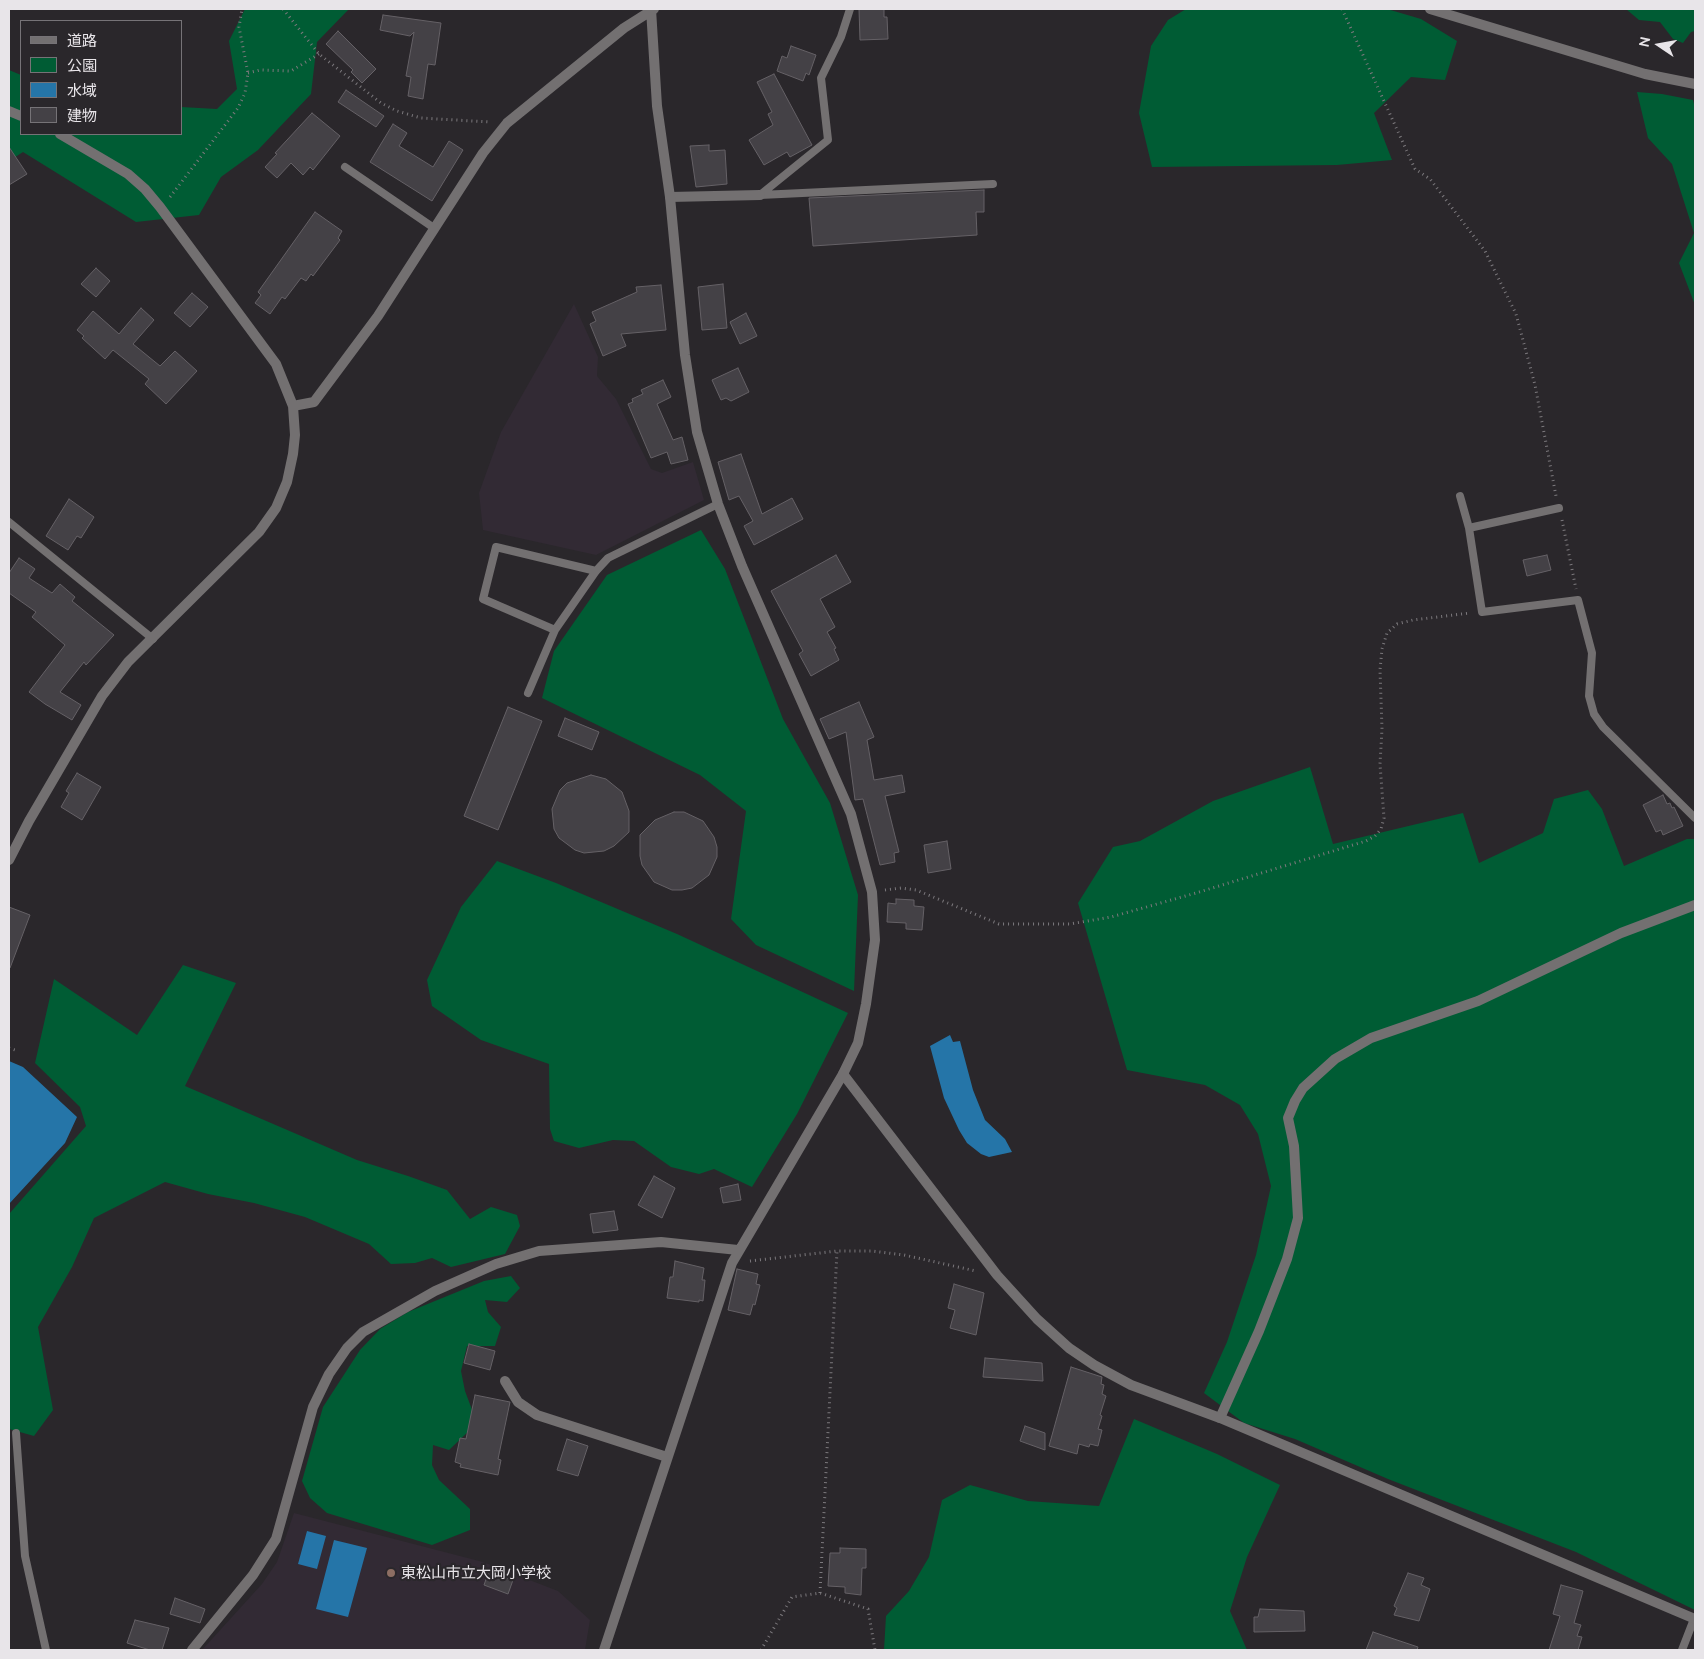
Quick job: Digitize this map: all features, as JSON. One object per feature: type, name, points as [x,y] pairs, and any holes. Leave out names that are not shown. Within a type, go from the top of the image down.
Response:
[{"type":"street","points":[[293,406],[314,402],[378,316],[483,153],[506,123],[624,28],[652,9]]},
{"type":"street","points":[[604,1650],[732,1262],[754,1228],[843,1074],[858,1044],[869,989],[875,940],[872,892],[851,814],[742,566],[718,504],[697,432],[685,355],[670,197],[657,106],[652,9]]},
{"type":"street","points":[[1430,9],[1645,74],[1695,84]]},
{"type":"street","points":[[9,860],[29,820],[102,696],[128,662],[259,532],[276,508],[287,482],[294,454],[293,406],[276,364],[145,189],[128,174],[62,135]]},
{"type":"street","points":[[670,197],[760,195]]},
{"type":"street","points":[[1220,1418],[1259,1331],[1287,1259],[1298,1218],[1294,1146],[1288,1118],[1303,1088],[1336,1059],[1371,1038],[1478,1001],[1622,933],[1695,905]]},
{"type":"street","points":[[843,1074],[997,1275],[1037,1319],[1069,1348],[1094,1365],[1132,1385],[1220,1418],[1694,1619]]},
{"type":"street","points":[[192,1650],[254,1575],[276,1539],[313,1407],[329,1374],[347,1348],[363,1332],[435,1291],[496,1264],[540,1251],[661,1242],[738,1250]]},
{"type":"street","points":[[504,1381],[518,1402],[537,1415],[667,1457]]},
{"type":"lane","points":[[760,195],[828,140],[821,78],[841,37],[850,9]]},
{"type":"lane","points":[[345,167],[434,228]]},
{"type":"lane","points":[[760,195],[993,184]]},
{"type":"lane","points":[[1460,496],[1469,528],[1482,612],[1578,600],[1592,653],[1589,696],[1594,714],[1603,727],[1695,818]]},
{"type":"lane","points":[[528,693],[555,630],[596,571],[608,558],[718,504]]},
{"type":"lane","points":[[1469,528],[1559,508]]},
{"type":"lane","points":[[9,522],[153,639]]},
{"type":"lane","points":[[555,630],[482,599],[496,547],[596,571]]},
{"type":"lane","points":[[16,1433],[25,1556],[46,1650]]},
{"type":"lane","points":[[1682,1650],[1694,1619]]},
{"type":"path","points":[[160,207],[179,187],[238,108],[245,93],[248,72],[239,27],[242,9]]},
{"type":"path","points":[[283,9],[319,54],[360,88],[397,111],[421,118],[506,123]]},
{"type":"path","points":[[1342,9],[1415,169],[1430,179],[1485,251],[1516,314],[1535,385],[1559,508],[1568,540],[1578,600]]},
{"type":"path","points":[[248,72],[260,70],[291,71],[319,54]]},
{"type":"path","points":[[872,892],[901,888],[916,890],[999,924],[1070,924],[1110,917],[1168,901],[1366,841],[1381,829],[1384,818],[1380,764],[1382,729],[1380,670],[1382,649],[1387,633],[1397,624],[1413,620],[1482,612]]},
{"type":"path","points":[[9,1048],[15,1050]]},
{"type":"path","points":[[732,1262],[837,1251],[872,1251],[904,1255],[997,1275]]},
{"type":"path","points":[[820,1593],[837,1251]]},
{"type":"path","points":[[761,1650],[792,1597],[820,1593],[868,1610],[875,1650]]},
{"type":"shaded area","points":[[574,304],[598,357],[597,376],[616,399],[651,469],[662,473],[693,462],[704,500],[596,555],[483,530],[479,493],[501,432]]},
{"type":"shaded area","name":"東松山市立大岡小学校","points":[[294,1513],[483,1562],[558,1591],[590,1620],[585,1650],[202,1650],[262,1584],[277,1562]]},
{"type":"green space","points":[[245,9],[349,9],[317,42],[311,94],[258,150],[221,177],[199,215],[136,222],[23,152],[9,161],[9,70],[20,75],[20,135],[182,135],[182,107],[217,109],[237,89],[229,41]]},
{"type":"green space","points":[[1186,9],[1387,9],[1421,19],[1457,41],[1445,80],[1411,77],[1374,113],[1392,160],[1337,165],[1152,167],[1139,113],[1151,46],[1168,20]]},
{"type":"green space","points":[[1626,9],[1695,9],[1695,31],[1691,32],[1683,43],[1673,39],[1660,22],[1639,20]]},
{"type":"green space","points":[[1637,92],[1662,94],[1693,100],[1695,108],[1695,305],[1679,263],[1694,233],[1672,164],[1648,138]]},
{"type":"green space","points":[[701,530],[725,569],[783,719],[830,803],[858,895],[854,991],[756,945],[731,919],[746,811],[700,775],[542,698],[554,651],[607,575]]},
{"type":"green space","points":[[1310,767],[1333,844],[1463,813],[1479,863],[1543,833],[1554,799],[1588,790],[1602,809],[1624,866],[1687,839],[1695,839],[1695,1610],[1576,1552],[1388,1479],[1295,1439],[1244,1423],[1204,1393],[1227,1342],[1256,1255],[1271,1186],[1258,1134],[1240,1105],[1205,1085],[1127,1070],[1078,903],[1113,847],[1140,841],[1213,801]]},
{"type":"green space","points":[[497,861],[556,883],[677,934],[848,1013],[797,1114],[752,1187],[714,1169],[699,1174],[671,1167],[634,1141],[613,1140],[579,1148],[554,1141],[550,1129],[549,1064],[481,1040],[432,1006],[427,980],[461,907]]},
{"type":"green space","points":[[183,965],[236,983],[185,1086],[357,1160],[447,1190],[470,1219],[491,1207],[517,1215],[520,1226],[505,1254],[451,1267],[432,1258],[415,1263],[391,1264],[369,1244],[305,1217],[165,1182],[94,1218],[72,1267],[38,1327],[53,1410],[34,1436],[9,1429],[9,1214],[86,1126],[80,1107],[35,1063],[54,979],[137,1035]]},
{"type":"green space","points":[[511,1276],[520,1288],[507,1302],[485,1300],[488,1312],[501,1327],[495,1346],[467,1346],[461,1371],[465,1391],[474,1415],[472,1428],[449,1450],[433,1445],[432,1465],[439,1480],[470,1509],[470,1530],[432,1545],[327,1513],[310,1498],[302,1481],[323,1407],[360,1350],[380,1329],[408,1312],[484,1281]]},
{"type":"green space","points":[[1134,1419],[1217,1454],[1280,1485],[1247,1557],[1230,1611],[1247,1650],[884,1650],[886,1616],[909,1591],[929,1557],[942,1500],[970,1485],[1028,1501],[1099,1506]]},
{"type":"water","points":[[950,1035],[953,1042],[960,1041],[973,1090],[985,1120],[1005,1139],[1012,1152],[989,1157],[981,1154],[967,1143],[959,1130],[944,1098],[930,1046]]},
{"type":"water","points":[[9,1061],[23,1067],[77,1117],[65,1143],[9,1204]]},
{"type":"water","points":[[307,1531],[326,1536],[317,1569],[298,1564]]},
{"type":"water","points":[[334,1540],[367,1548],[348,1617],[316,1609]]},
{"type":"building","points":[[859,9],[884,9],[884,17],[887,17],[888,39],[860,40]]},
{"type":"building","points":[[383,15],[441,23],[435,65],[428,64],[423,99],[408,96],[411,77],[406,76],[414,32],[410,36],[380,30]]},
{"type":"building","points":[[338,31],[376,69],[362,83],[351,72],[353,70],[326,44]]},
{"type":"building","points":[[791,46],[816,55],[809,75],[806,73],[803,81],[777,71],[782,56],[787,58]]},
{"type":"building","points":[[774,74],[812,145],[790,157],[787,152],[764,165],[749,140],[773,125],[768,114],[772,112],[757,82]]},
{"type":"building","points":[[346,90],[384,116],[376,127],[338,102]]},
{"type":"building","points":[[312,113],[340,136],[313,170],[310,167],[303,175],[291,163],[277,178],[265,167],[277,154],[275,153]]},
{"type":"building","points":[[393,124],[407,133],[399,146],[433,167],[449,141],[463,150],[432,201],[370,162]]},
{"type":"building","points":[[709,145],[709,151],[725,150],[727,184],[696,187],[690,146]]},
{"type":"building","points":[[9,147],[27,174],[9,185]]},
{"type":"building","points":[[984,190],[984,212],[976,212],[977,235],[813,246],[809,198]]},
{"type":"building","points":[[315,212],[342,231],[338,238],[340,240],[313,276],[311,274],[306,281],[301,278],[285,299],[282,297],[270,314],[255,303],[261,295],[258,292]]},
{"type":"building","points":[[96,268],[110,281],[96,297],[81,284]]},
{"type":"building","points":[[723,284],[727,328],[702,330],[698,287]]},
{"type":"building","points":[[661,285],[666,330],[621,334],[626,346],[603,356],[590,324],[596,321],[592,312],[637,292],[636,287]]},
{"type":"building","points":[[192,293],[208,307],[190,327],[174,313]]},
{"type":"building","points":[[141,308],[154,320],[133,344],[160,366],[175,351],[197,371],[166,404],[145,384],[149,379],[113,350],[105,359],[82,338],[84,336],[77,330],[93,311],[119,334]]},
{"type":"building","points":[[746,313],[757,336],[740,344],[730,322]]},
{"type":"building","points":[[738,368],[749,392],[731,401],[726,398],[721,400],[712,380]]},
{"type":"building","points":[[663,380],[671,397],[657,404],[673,440],[682,437],[688,460],[671,464],[667,452],[651,458],[628,404],[633,402],[632,399],[643,394],[641,390]]},
{"type":"building","points":[[741,454],[762,514],[792,498],[803,519],[754,545],[744,526],[753,521],[739,496],[729,500],[718,462]]},
{"type":"building","points":[[69,499],[94,517],[81,538],[77,536],[68,550],[46,536]]},
{"type":"building","points":[[836,555],[851,582],[820,599],[835,627],[827,632],[836,648],[834,649],[839,660],[811,676],[799,654],[803,651],[771,591]]},
{"type":"building","points":[[1547,555],[1551,570],[1527,576],[1523,560]]},
{"type":"building","points":[[19,558],[35,569],[29,578],[52,593],[60,584],[75,597],[72,601],[114,635],[86,665],[84,662],[60,692],[81,705],[72,720],[29,692],[65,645],[32,617],[36,612],[9,593],[9,573]]},
{"type":"building","points":[[859,702],[874,737],[867,740],[874,780],[902,775],[905,792],[885,796],[899,852],[894,853],[895,862],[880,865],[863,799],[855,800],[846,732],[829,739],[820,719]]},
{"type":"building","points":[[508,707],[542,721],[498,830],[464,816]]},
{"type":"building","points":[[565,718],[599,732],[592,750],[558,736]]},
{"type":"building","points":[[77,773],[101,787],[82,820],[61,807],[69,793],[66,791]]},
{"type":"building","points":[[591,775],[606,779],[622,792],[629,811],[629,832],[614,846],[604,851],[584,853],[575,850],[559,838],[554,829],[552,809],[560,790],[567,783]]},
{"type":"building","points":[[1663,795],[1667,804],[1670,803],[1672,808],[1674,807],[1683,826],[1663,835],[1661,830],[1656,832],[1643,805]]},
{"type":"building","points":[[674,812],[684,812],[703,821],[714,837],[717,847],[717,857],[709,875],[692,888],[682,890],[672,890],[654,882],[642,865],[640,856],[640,835],[655,820]]},
{"type":"building","points":[[947,841],[951,869],[928,873],[924,845]]},
{"type":"building","points":[[896,899],[914,900],[914,906],[924,907],[922,930],[906,929],[906,923],[887,922],[888,903],[896,904]]},
{"type":"building","points":[[9,907],[30,915],[10,968],[9,968]]},
{"type":"building","points":[[654,1176],[675,1188],[662,1218],[638,1205]]},
{"type":"building","points":[[738,1184],[741,1200],[723,1203],[720,1188]]},
{"type":"building","points":[[614,1211],[618,1230],[593,1233],[590,1214]]},
{"type":"building","points":[[675,1261],[704,1268],[702,1280],[705,1280],[703,1301],[667,1298],[670,1277],[673,1277]]},
{"type":"building","points":[[737,1269],[758,1274],[756,1284],[760,1285],[755,1305],[753,1304],[750,1315],[728,1310]]},
{"type":"building","points":[[954,1284],[984,1293],[976,1335],[950,1328],[955,1310],[948,1308]]},
{"type":"building","points":[[469,1344],[495,1351],[490,1370],[464,1363]]},
{"type":"building","points":[[985,1358],[1042,1363],[1043,1381],[983,1377]]},
{"type":"building","points":[[1071,1367],[1102,1377],[1101,1384],[1104,1385],[1102,1394],[1106,1396],[1100,1415],[1102,1416],[1098,1429],[1102,1430],[1098,1446],[1090,1444],[1089,1447],[1079,1444],[1077,1454],[1049,1446]]},
{"type":"building","points":[[475,1395],[510,1402],[498,1459],[501,1460],[498,1475],[460,1467],[461,1464],[455,1462],[460,1438],[466,1439]]},
{"type":"building","points":[[1025,1426],[1045,1433],[1045,1450],[1020,1441]]},
{"type":"building","points":[[567,1439],[588,1446],[578,1476],[557,1470]]},
{"type":"building","points":[[840,1548],[866,1549],[866,1568],[862,1568],[861,1595],[845,1593],[845,1587],[828,1586],[830,1553],[840,1553]]},
{"type":"building","points":[[489,1571],[513,1580],[508,1594],[484,1585]]},
{"type":"building","points":[[1408,1573],[1424,1578],[1421,1585],[1430,1589],[1419,1621],[1394,1615],[1397,1608],[1394,1606]]},
{"type":"building","points":[[1561,1585],[1583,1591],[1574,1623],[1581,1625],[1577,1636],[1582,1637],[1578,1650],[1549,1650],[1560,1616],[1553,1614]]},
{"type":"building","points":[[175,1598],[205,1609],[200,1623],[170,1614]]},
{"type":"building","points":[[1260,1609],[1304,1611],[1305,1631],[1254,1632],[1254,1617],[1258,1617]]},
{"type":"building","points":[[135,1620],[169,1628],[162,1650],[150,1650],[127,1643]]},
{"type":"building","points":[[1373,1632],[1418,1647],[1417,1650],[1366,1650]]},
{"type":"place","name":"東松山市立大岡小学校","points":[[391,1573]]}]
